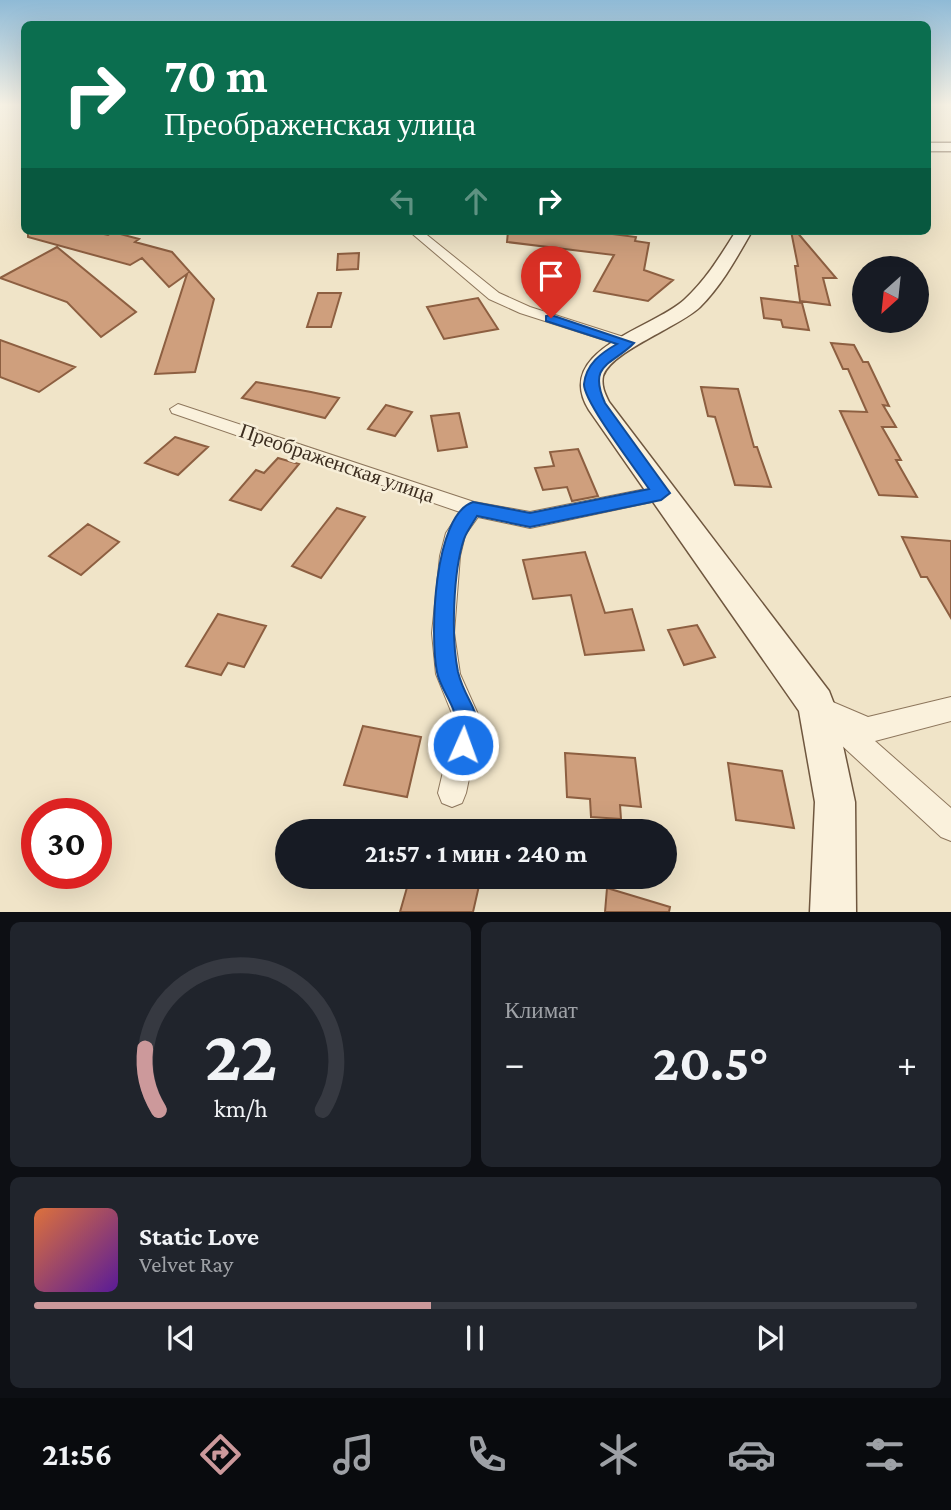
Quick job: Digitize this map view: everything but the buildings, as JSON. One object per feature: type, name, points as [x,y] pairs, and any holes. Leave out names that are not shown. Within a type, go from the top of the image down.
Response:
[{"type":"street","points":[[420,235],[494,296],[525,310],[628,343]]},
{"type":"street","points":[[741,235],[720,269],[682,312],[604,357],[594,371],[591,387],[598,404],[661,493],[816,704],[951,827]]},
{"type":"street","name":"Преображенская улица","points":[[178,409],[473,509],[530,520],[661,493]]},
{"type":"street","points":[[452,793],[468,721],[448,674],[443,633],[450,555],[456,533],[473,509]]},
{"type":"street","points":[[816,704],[867,730],[951,709]]},
{"type":"street","points":[[816,704],[835,802],[833,912]]},
{"type":"route","points":[[463,745],[468,721],[448,674],[443,633],[450,555],[456,533],[473,509],[530,520],[661,493],[598,404],[591,387],[594,371],[604,357],[628,343],[551,318]]}]
